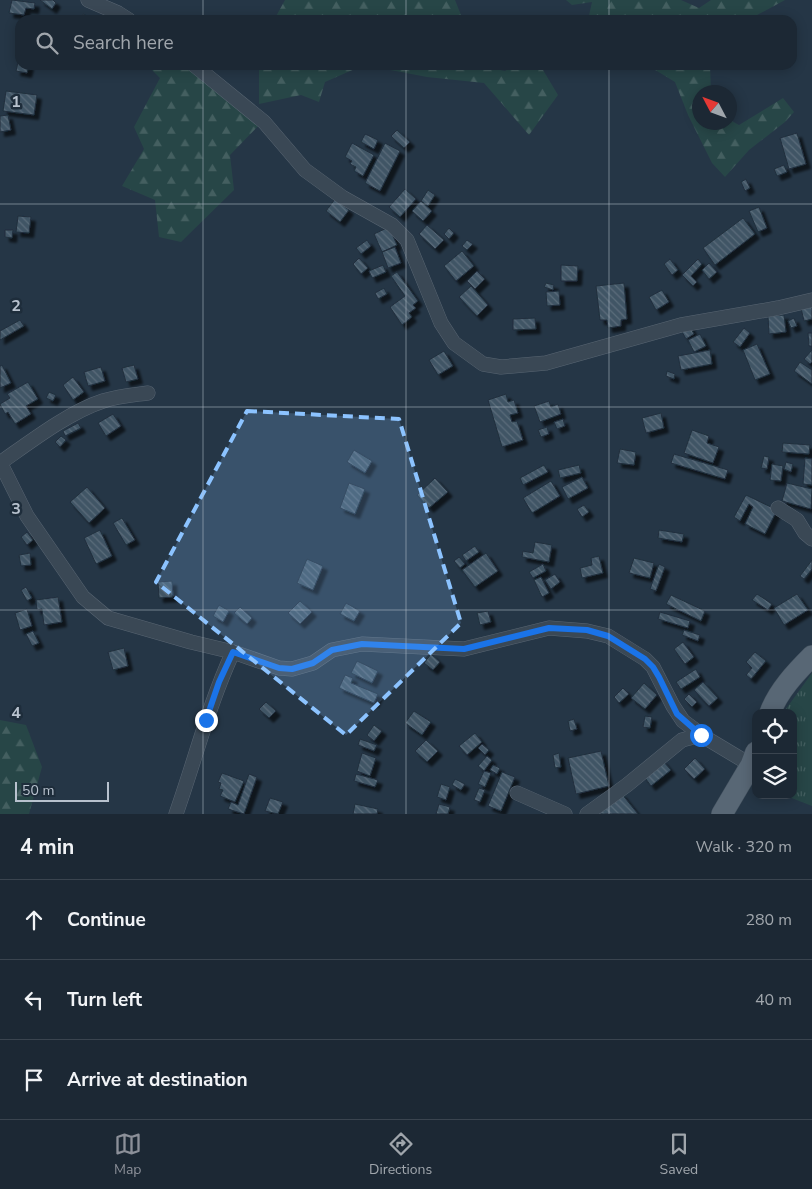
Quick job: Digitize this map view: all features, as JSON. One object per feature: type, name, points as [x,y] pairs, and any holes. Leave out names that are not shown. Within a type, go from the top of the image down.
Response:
[{"type":"main road","points":[[772,709],[788,684],[812,656]]},
{"type":"main road","points":[[722,814],[752,762]]},
{"type":"street","points":[[88,0],[121,15]]},
{"type":"street","points":[[200,70],[264,122],[305,170],[342,197],[392,225],[400,232],[407,240],[441,323],[454,342],[483,364],[501,367],[546,363],[682,325],[812,300]]},
{"type":"street","points":[[148,393],[120,396],[79,412],[0,462],[27,516],[83,597],[108,618],[233,652],[279,668],[292,669],[313,663],[332,650],[362,644],[464,649],[549,628],[587,630],[608,636],[645,659],[659,677],[677,714],[701,735],[752,757]]},
{"type":"street","points":[[778,508],[797,520],[805,533],[812,539]]},
{"type":"street","points":[[176,814],[219,682],[233,652]]},
{"type":"street","points":[[587,814],[627,786],[682,740],[701,735]]},
{"type":"street","points":[[517,793],[565,814]]},
{"type":"highlighted area","points":[[247,411],[399,419],[461,623],[346,735],[156,582]]},
{"type":"green space","points":[[285,0],[455,0],[461,15],[277,15]]},
{"type":"green space","points":[[566,0],[681,0],[699,8],[711,0],[785,0],[757,15],[589,15],[592,2],[572,5]]},
{"type":"green space","points":[[152,70],[207,70],[263,121],[230,155],[234,190],[181,242],[159,237],[155,200],[122,186],[144,149],[134,127],[160,78]]},
{"type":"green space","points":[[259,70],[353,70],[325,82],[319,102],[301,95],[259,104]]},
{"type":"green space","points":[[390,70],[543,70],[558,95],[529,135],[484,83],[427,77]]},
{"type":"green space","points":[[655,70],[710,70],[711,85],[692,85],[692,123],[675,82]]},
{"type":"green space","points":[[783,98],[794,112],[785,122],[749,150],[725,177],[712,163],[696,130],[737,130],[737,124],[739,125]]},
{"type":"green space","points":[[812,673],[812,806],[794,799],[797,799],[797,709],[786,709]]},
{"type":"green space","points":[[0,720],[26,725],[42,767],[29,814],[0,814]]},
{"type":"building","points":[[12,0],[35,3],[34,9],[26,8],[24,15],[9,13]]},
{"type":"building","points":[[40,0],[53,0],[56,3],[52,9]]},
{"type":"building","points":[[16,70],[28,70],[27,73]]},
{"type":"building","points":[[6,91],[37,95],[34,115],[3,111]]},
{"type":"building","points":[[8,115],[11,130],[0,132],[0,116]]},
{"type":"building","points":[[397,130],[410,142],[404,148],[391,136]]},
{"type":"building","points":[[797,133],[806,164],[789,169],[780,138]]},
{"type":"building","points":[[365,134],[378,140],[374,149],[361,142]]},
{"type":"building","points":[[352,143],[374,155],[363,176],[354,171],[356,167],[350,164],[352,161],[345,157]]},
{"type":"building","points":[[385,143],[400,151],[380,191],[365,183]]},
{"type":"building","points":[[784,165],[787,172],[777,176],[774,169]]},
{"type":"building","points":[[746,179],[750,188],[745,191],[741,182]]},
{"type":"building","points":[[405,189],[416,199],[400,217],[389,207]]},
{"type":"building","points":[[428,190],[435,195],[428,206],[421,201]]},
{"type":"building","points":[[335,199],[349,210],[340,222],[326,211]]},
{"type":"building","points":[[421,201],[432,211],[423,221],[412,211]]},
{"type":"building","points":[[759,207],[767,228],[758,232],[749,211]]},
{"type":"building","points":[[18,216],[31,217],[29,233],[16,232]]},
{"type":"building","points":[[743,218],[755,234],[715,265],[703,248]]},
{"type":"building","points":[[427,225],[444,240],[435,249],[419,234]]},
{"type":"building","points":[[389,227],[397,245],[382,252],[374,234]]},
{"type":"building","points":[[449,228],[454,233],[449,239],[444,234]]},
{"type":"building","points":[[5,230],[13,230],[12,238],[5,237]]},
{"type":"building","points":[[367,240],[371,246],[361,254],[356,248]]},
{"type":"building","points":[[467,240],[473,244],[467,250],[462,246]]},
{"type":"building","points":[[395,247],[401,263],[388,268],[382,252]]},
{"type":"building","points":[[462,251],[474,266],[456,281],[444,266]]},
{"type":"building","points":[[359,258],[368,268],[361,274],[353,264]]},
{"type":"building","points":[[670,259],[678,270],[672,275],[664,264]]},
{"type":"building","points":[[698,259],[702,264],[691,276],[697,282],[693,286],[682,275]]},
{"type":"building","points":[[709,263],[717,272],[709,279],[702,270]]},
{"type":"building","points":[[383,265],[386,272],[372,278],[369,271]]},
{"type":"building","points":[[561,265],[578,266],[577,281],[561,281]]},
{"type":"building","points":[[477,271],[485,279],[475,289],[467,281]]},
{"type":"building","points":[[397,272],[418,301],[413,305],[416,308],[409,313],[412,317],[402,325],[390,307],[405,296],[391,276]]},
{"type":"building","points":[[546,283],[554,285],[553,290],[544,287]]},
{"type":"building","points":[[624,283],[627,319],[621,320],[621,326],[608,328],[607,320],[600,320],[596,286]]},
{"type":"building","points":[[471,286],[488,305],[477,316],[459,297]]},
{"type":"building","points":[[384,288],[387,294],[378,299],[375,293]]},
{"type":"building","points":[[662,290],[669,302],[656,310],[649,297]]},
{"type":"building","points":[[559,291],[560,305],[547,306],[546,292]]},
{"type":"building","points":[[812,306],[812,319],[804,321],[801,308]]},
{"type":"building","points":[[784,315],[786,332],[769,334],[768,316]]},
{"type":"building","points":[[535,318],[536,329],[513,330],[513,319]]},
{"type":"building","points":[[794,318],[797,326],[791,328],[788,321]]},
{"type":"building","points":[[20,320],[24,326],[0,340],[0,331]]},
{"type":"building","points":[[689,325],[694,334],[686,339],[681,330]]},
{"type":"building","points":[[744,328],[750,333],[740,347],[733,342]]},
{"type":"building","points":[[808,333],[812,333],[812,346],[809,346]]},
{"type":"building","points":[[700,334],[706,346],[694,352],[688,340]]},
{"type":"building","points":[[757,344],[770,374],[755,380],[743,350]]},
{"type":"building","points":[[710,350],[712,364],[681,370],[678,356]]},
{"type":"building","points":[[812,350],[812,362],[810,364],[804,359]]},
{"type":"building","points":[[444,351],[453,366],[438,375],[429,360]]},
{"type":"building","points":[[800,362],[812,370],[812,384],[794,371]]},
{"type":"building","points":[[2,365],[11,383],[0,388],[0,366]]},
{"type":"building","points":[[134,365],[138,379],[126,382],[122,368]]},
{"type":"building","points":[[101,367],[105,381],[88,386],[84,372]]},
{"type":"building","points":[[667,371],[675,374],[674,379],[666,376]]},
{"type":"building","points":[[73,377],[84,392],[73,400],[63,385]]},
{"type":"building","points":[[28,382],[38,399],[26,406],[31,414],[15,424],[8,412],[5,414],[0,404],[10,398],[7,394]]},
{"type":"building","points":[[49,392],[56,395],[53,401],[46,398]]},
{"type":"building","points":[[506,394],[508,402],[514,400],[518,413],[510,415],[512,422],[517,421],[523,440],[502,447],[488,400]]},
{"type":"building","points":[[549,401],[551,407],[558,404],[561,414],[540,422],[534,406]]},
{"type":"building","points":[[661,413],[664,428],[646,433],[642,418]]},
{"type":"building","points":[[113,414],[121,426],[106,436],[98,423]]},
{"type":"building","points":[[563,419],[565,426],[557,429],[554,422]]},
{"type":"building","points":[[78,423],[81,428],[65,436],[63,431]]},
{"type":"building","points":[[547,427],[549,434],[541,437],[538,430]]},
{"type":"building","points":[[692,430],[709,436],[707,443],[719,447],[713,463],[684,453]]},
{"type":"building","points":[[61,436],[66,440],[60,447],[55,442]]},
{"type":"building","points":[[783,443],[810,445],[809,454],[782,452]]},
{"type":"building","points":[[620,449],[636,452],[634,465],[617,463]]},
{"type":"building","points":[[354,450],[372,461],[365,473],[347,462]]},
{"type":"building","points":[[674,454],[728,470],[725,479],[671,463]]},
{"type":"building","points":[[764,456],[769,457],[767,469],[761,468]]},
{"type":"building","points":[[805,458],[812,459],[812,485],[803,484]]},
{"type":"building","points":[[786,462],[793,464],[791,472],[784,469]]},
{"type":"building","points":[[772,464],[783,466],[781,481],[770,480]]},
{"type":"building","points":[[544,465],[548,472],[523,485],[520,478]]},
{"type":"building","points":[[579,465],[581,473],[560,478],[558,470]]},
{"type":"building","points":[[582,477],[588,488],[568,499],[562,487]]},
{"type":"building","points":[[435,478],[448,492],[429,508],[417,495]]},
{"type":"building","points":[[551,481],[560,496],[532,513],[523,498]]},
{"type":"building","points":[[349,483],[365,489],[355,514],[340,508]]},
{"type":"building","points":[[787,483],[812,489],[811,509],[782,501]]},
{"type":"building","points":[[87,487],[105,508],[89,523],[70,502]]},
{"type":"building","points":[[746,495],[777,510],[765,534],[745,524],[753,507],[749,504],[740,521],[734,517]]},
{"type":"building","points":[[584,505],[589,512],[582,517],[577,509]]},
{"type":"building","points":[[122,518],[135,540],[126,545],[113,523]]},
{"type":"building","points":[[100,530],[112,556],[96,564],[84,538]]},
{"type":"building","points":[[659,530],[684,534],[682,542],[658,538]]},
{"type":"building","points":[[27,532],[33,540],[27,545],[21,537]]},
{"type":"building","points":[[535,542],[552,545],[549,562],[522,557],[523,551],[533,553]]},
{"type":"building","points":[[475,546],[479,552],[466,561],[462,555]]},
{"type":"building","points":[[30,553],[31,565],[21,566],[19,555]]},
{"type":"building","points":[[486,553],[498,571],[475,587],[462,570]]},
{"type":"building","points":[[599,556],[603,573],[582,578],[580,568],[592,565],[591,558]]},
{"type":"building","points":[[459,557],[465,564],[460,568],[454,561]]},
{"type":"building","points":[[634,558],[654,563],[650,578],[629,573]]},
{"type":"building","points":[[307,559],[323,566],[313,590],[297,583]]},
{"type":"building","points":[[812,560],[812,569],[804,579],[800,576]]},
{"type":"building","points":[[543,564],[546,571],[533,578],[529,572]]},
{"type":"building","points":[[659,564],[665,567],[656,591],[650,589]]},
{"type":"building","points":[[555,574],[560,582],[551,589],[545,580]]},
{"type":"building","points":[[541,577],[549,593],[542,597],[534,580]]},
{"type":"building","points":[[172,581],[173,597],[159,598],[158,582]]},
{"type":"building","points":[[26,587],[32,598],[27,601],[21,590]]},
{"type":"building","points":[[757,594],[772,604],[768,610],[752,600]]},
{"type":"building","points":[[797,594],[808,610],[784,625],[774,608]]},
{"type":"building","points":[[671,595],[705,611],[701,621],[666,604]]},
{"type":"building","points":[[58,597],[62,622],[44,625],[42,609],[37,610],[36,600]]},
{"type":"building","points":[[300,601],[312,612],[300,624],[288,613]]},
{"type":"building","points":[[346,603],[360,611],[354,621],[340,614]]},
{"type":"building","points":[[219,605],[229,611],[223,622],[213,616]]},
{"type":"building","points":[[240,607],[252,618],[247,624],[234,613]]},
{"type":"building","points":[[27,609],[32,626],[20,630],[15,613]]},
{"type":"building","points":[[488,611],[491,622],[480,625],[477,613]]},
{"type":"building","points":[[660,612],[690,621],[688,628],[658,619]]},
{"type":"building","points":[[684,630],[700,635],[698,641],[682,635]]},
{"type":"building","points":[[33,631],[39,643],[32,646],[26,634]]},
{"type":"building","points":[[683,642],[694,657],[685,664],[674,649]]},
{"type":"building","points":[[124,648],[128,666],[113,670],[108,652]]},
{"type":"building","points":[[755,652],[766,661],[751,679],[746,675],[752,668],[746,662]]},
{"type":"building","points":[[431,654],[440,662],[433,670],[424,663]]},
{"type":"building","points":[[357,661],[378,671],[372,683],[351,673]]},
{"type":"building","points":[[696,669],[700,677],[681,689],[676,682]]},
{"type":"building","points":[[345,675],[353,678],[351,683],[378,694],[374,703],[339,688]]},
{"type":"building","points":[[703,682],[718,698],[709,706],[694,690]]},
{"type":"building","points":[[644,683],[657,695],[645,709],[631,698]]},
{"type":"building","points":[[623,688],[629,694],[619,703],[614,697]]},
{"type":"building","points":[[689,694],[697,702],[692,707],[684,699]]},
{"type":"building","points":[[266,702],[276,711],[269,718],[259,709]]},
{"type":"building","points":[[414,711],[431,722],[422,735],[405,723]]},
{"type":"building","points":[[645,716],[652,717],[650,728],[643,727]]},
{"type":"building","points":[[574,719],[577,729],[570,731],[568,721]]},
{"type":"building","points":[[374,725],[382,731],[374,741],[367,735]]},
{"type":"building","points":[[475,733],[482,742],[467,755],[459,746]]},
{"type":"building","points":[[360,739],[377,745],[374,751],[358,745]]},
{"type":"building","points":[[426,740],[438,751],[427,762],[415,751]]},
{"type":"building","points":[[482,744],[489,750],[485,755],[478,748]]},
{"type":"building","points":[[601,751],[609,786],[576,794],[568,758]]},
{"type":"building","points":[[362,753],[376,758],[370,776],[357,771]]},
{"type":"building","points":[[559,753],[561,767],[555,768],[553,755]]},
{"type":"building","points":[[487,756],[492,760],[484,771],[478,766]]},
{"type":"building","points":[[695,758],[705,769],[694,779],[684,769]]},
{"type":"building","points":[[662,760],[671,770],[651,786],[643,775]]},
{"type":"building","points":[[493,765],[500,768],[497,774],[490,770]]},
{"type":"building","points":[[484,771],[491,773],[485,787],[478,784]]},
{"type":"building","points":[[502,772],[515,777],[501,811],[488,806]]},
{"type":"building","points":[[222,773],[244,781],[235,802],[220,796],[223,790],[219,789],[221,783],[218,782]]},
{"type":"building","points":[[249,774],[257,777],[244,814],[228,809],[231,802],[238,805]]},
{"type":"building","points":[[356,774],[378,780],[375,787],[354,781]]},
{"type":"building","points":[[455,779],[465,784],[461,790],[452,785]]},
{"type":"building","points":[[441,784],[450,787],[446,800],[437,797]]},
{"type":"building","points":[[479,788],[485,790],[480,802],[474,800]]},
{"type":"building","points":[[621,793],[638,814],[598,814]]},
{"type":"building","points":[[270,798],[283,802],[278,814],[265,811]]},
{"type":"building","points":[[355,804],[378,809],[377,814],[353,814]]},
{"type":"building","points":[[439,804],[450,807],[448,814],[436,814]]},
{"type":"route","points":[[206,720],[219,682],[233,652],[279,668],[292,669],[313,663],[332,650],[362,644],[464,649],[549,628],[587,630],[608,636],[645,659],[659,677],[677,714],[701,735]]}]
